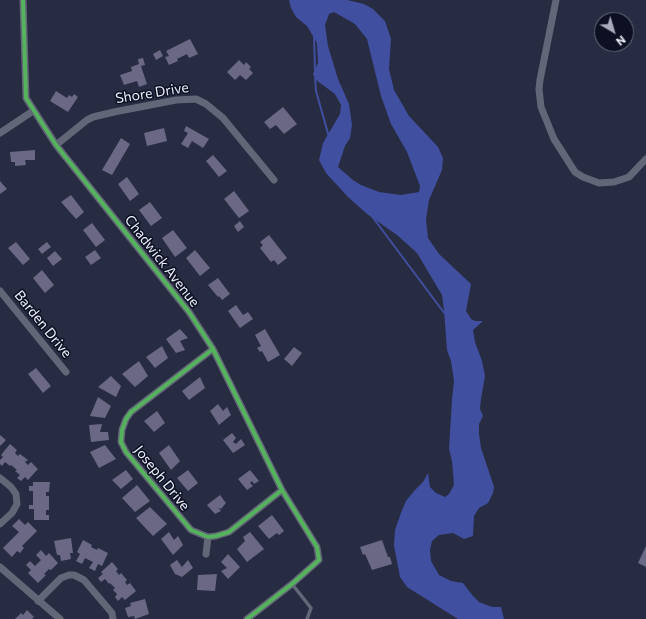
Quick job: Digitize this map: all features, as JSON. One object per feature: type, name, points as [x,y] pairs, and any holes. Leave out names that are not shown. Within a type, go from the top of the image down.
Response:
[{"type":"street","name":"Chadwick Avenue","points":[[23,0],[26,98],[56,145],[189,312],[213,349],[282,490],[317,547],[319,560],[292,584],[247,619]]},
{"type":"street","points":[[556,0],[539,89],[541,107],[554,139],[575,172],[586,179],[599,183],[614,182],[628,177],[646,159]]},
{"type":"street","name":"Shore Drive","points":[[56,145],[87,120],[93,117],[176,100],[196,99],[210,106],[222,118],[274,180]]},
{"type":"street","points":[[0,133],[33,111]]},
{"type":"street","name":"Barden Drive","points":[[0,291],[66,372]]},
{"type":"street","name":"Joseph Drive","points":[[208,537],[190,530],[126,452],[121,442],[122,430],[126,419],[131,412],[213,349]]},
{"type":"street","points":[[0,478],[11,487],[16,494],[17,504],[12,513],[0,524]]},
{"type":"street","points":[[206,554],[208,537],[229,532],[282,490]]},
{"type":"street","points":[[0,567],[60,619]]},
{"type":"street","points":[[38,601],[61,578],[74,575],[84,580],[112,613],[113,619]]},
{"type":"lane","points":[[292,584],[311,608],[307,619]]},
{"type":"water","points":[[289,0],[347,0],[364,4],[373,9],[385,21],[391,39],[389,69],[394,90],[409,116],[438,147],[443,158],[442,170],[429,200],[426,219],[428,238],[439,254],[471,284],[466,311],[471,319],[475,321],[483,321],[473,330],[485,376],[480,409],[483,416],[479,424],[479,434],[481,448],[494,487],[488,503],[479,508],[474,516],[473,536],[464,539],[453,533],[439,535],[432,541],[430,550],[431,561],[439,575],[451,581],[463,583],[479,602],[492,607],[501,607],[504,619],[458,619],[407,587],[400,577],[394,546],[395,530],[406,501],[423,482],[428,473],[430,487],[436,493],[445,497],[449,494],[454,485],[452,461],[449,449],[454,381],[451,361],[447,350],[442,295],[417,253],[397,235],[367,214],[348,197],[326,173],[319,160],[323,143],[340,114],[341,105],[335,94],[316,80],[313,74],[318,63],[317,43],[307,26],[296,17]],"holes":[[[334,12],[355,24],[367,39],[381,96],[391,124],[407,152],[420,186],[419,192],[401,195],[379,192],[361,185],[338,167],[345,146],[350,138],[352,125],[349,104],[338,79],[328,46],[325,25],[329,14]]]},
{"type":"building","points":[[190,39],[198,54],[189,58],[187,54],[177,59],[178,61],[169,65],[165,57],[169,56],[166,51]]},
{"type":"building","points":[[160,50],[163,56],[156,60],[153,54]]},
{"type":"building","points":[[143,58],[145,65],[141,66],[147,84],[139,87],[137,81],[124,85],[120,75],[132,71],[131,67],[139,64],[138,59]]},
{"type":"building","points":[[239,60],[244,65],[246,62],[251,67],[249,69],[253,73],[246,80],[240,75],[235,80],[227,72]]},
{"type":"building","points":[[56,91],[67,98],[69,95],[72,97],[74,94],[78,97],[68,112],[50,101]]},
{"type":"building","points":[[283,107],[297,124],[284,134],[276,125],[270,129],[264,122]]},
{"type":"building","points":[[186,126],[209,139],[203,148],[192,141],[188,148],[181,144],[188,133],[184,131]]},
{"type":"building","points":[[164,128],[167,141],[147,146],[144,133]]},
{"type":"building","points":[[121,138],[130,144],[112,175],[102,170]]},
{"type":"building","points":[[35,150],[35,160],[25,160],[26,165],[15,166],[15,162],[11,162],[10,152]]},
{"type":"building","points":[[213,155],[227,171],[219,177],[206,161]]},
{"type":"building","points":[[127,177],[139,194],[130,201],[118,184]]},
{"type":"building","points":[[0,181],[7,189],[0,194]]},
{"type":"building","points":[[234,191],[249,211],[239,218],[224,199]]},
{"type":"building","points":[[71,195],[84,212],[76,219],[61,202]]},
{"type":"building","points":[[150,202],[162,218],[151,226],[139,210]]},
{"type":"building","points":[[240,221],[244,227],[238,232],[234,226]]},
{"type":"building","points":[[92,223],[105,240],[96,247],[83,230]]},
{"type":"building","points":[[173,230],[187,248],[175,257],[162,238]]},
{"type":"building","points":[[269,235],[287,258],[278,265],[274,260],[271,262],[260,248],[263,245],[260,242]]},
{"type":"building","points":[[16,242],[30,259],[23,265],[8,248]]},
{"type":"building","points":[[47,242],[51,247],[42,254],[38,249]]},
{"type":"building","points":[[95,250],[101,258],[91,265],[85,257]]},
{"type":"building","points":[[195,250],[210,268],[200,276],[186,258]]},
{"type":"building","points":[[55,251],[62,259],[53,266],[47,258]]},
{"type":"building","points":[[42,270],[54,285],[45,293],[33,278]]},
{"type":"building","points":[[218,278],[230,294],[222,300],[208,285]]},
{"type":"building","points":[[236,305],[243,315],[248,312],[253,319],[240,328],[228,311]]},
{"type":"building","points":[[180,329],[188,338],[180,341],[185,350],[176,353],[166,339]]},
{"type":"building","points":[[265,329],[280,355],[268,362],[262,351],[260,352],[257,348],[261,346],[255,335]]},
{"type":"building","points":[[162,346],[168,358],[155,368],[146,357]]},
{"type":"building","points":[[294,347],[302,353],[292,366],[284,359]]},
{"type":"building","points":[[139,361],[148,376],[135,387],[122,374]]},
{"type":"building","points":[[36,368],[51,386],[43,393],[28,374]]},
{"type":"building","points":[[111,376],[121,386],[116,397],[98,387]]},
{"type":"building","points":[[200,377],[205,388],[189,400],[182,391]]},
{"type":"building","points":[[98,397],[111,406],[105,418],[90,416]]},
{"type":"building","points":[[218,404],[223,411],[227,407],[231,415],[219,425],[210,411]]},
{"type":"building","points":[[157,411],[165,423],[154,432],[144,421]]},
{"type":"building","points":[[102,424],[100,432],[108,432],[109,440],[91,442],[89,425]]},
{"type":"building","points":[[232,433],[236,438],[233,442],[236,444],[241,439],[245,445],[233,453],[223,440]]},
{"type":"building","points":[[0,435],[6,440],[0,446]]},
{"type":"building","points":[[10,444],[17,450],[15,453],[18,456],[20,454],[28,460],[25,462],[28,465],[31,462],[38,469],[28,480],[25,477],[21,481],[17,478],[20,475],[11,465],[10,466],[5,462],[2,466],[0,464],[0,460],[3,457],[1,455]]},
{"type":"building","points":[[105,445],[116,459],[99,468],[90,452]]},
{"type":"building","points":[[169,445],[180,461],[171,470],[159,453]]},
{"type":"building","points":[[126,470],[133,479],[121,489],[112,480]]},
{"type":"building","points":[[188,470],[198,483],[188,491],[177,478]]},
{"type":"building","points":[[250,470],[259,481],[254,484],[252,481],[250,483],[253,486],[247,490],[238,479]]},
{"type":"building","points":[[33,482],[50,482],[49,492],[46,492],[46,496],[49,496],[49,510],[46,510],[46,515],[49,515],[49,520],[34,520],[34,509],[29,509],[29,505],[33,505],[33,491],[29,491],[29,486],[33,486]]},
{"type":"building","points":[[137,485],[150,501],[135,512],[122,498]]},
{"type":"building","points":[[220,495],[226,503],[221,509],[218,507],[221,511],[215,514],[207,505]]},
{"type":"building","points":[[150,507],[167,524],[153,536],[136,518]]},
{"type":"building","points":[[272,515],[284,531],[279,535],[277,533],[269,539],[258,526]]},
{"type":"building","points":[[19,519],[25,525],[28,522],[37,531],[22,546],[24,548],[20,553],[17,551],[12,557],[3,548],[19,532],[12,526]]},
{"type":"building","points":[[169,532],[174,540],[178,536],[183,545],[173,555],[161,539]]},
{"type":"building","points":[[250,532],[264,549],[247,562],[237,549],[245,541],[243,537]]},
{"type":"building","points":[[71,538],[73,553],[70,553],[71,559],[61,561],[60,555],[57,555],[54,541]]},
{"type":"building","points":[[83,540],[92,545],[91,547],[97,550],[98,548],[108,553],[102,566],[98,564],[95,571],[89,568],[93,562],[85,558],[82,564],[76,561],[80,554],[77,552]]},
{"type":"building","points":[[382,540],[392,564],[372,570],[360,547]]},
{"type":"building","points":[[646,546],[646,567],[638,563]]},
{"type":"building","points":[[41,550],[46,556],[49,553],[58,563],[44,574],[46,575],[38,583],[28,573],[31,570],[26,565],[30,561],[35,566],[41,560],[36,555]]},
{"type":"building","points":[[228,554],[240,567],[228,579],[221,571],[227,568],[221,562]]},
{"type":"building","points":[[177,560],[182,567],[188,560],[193,568],[182,577],[175,574],[170,565]]},
{"type":"building","points":[[112,562],[118,569],[116,571],[119,575],[121,573],[127,580],[125,582],[127,585],[130,583],[136,591],[125,600],[122,597],[118,601],[115,597],[117,594],[113,590],[115,588],[105,579],[101,582],[98,578],[103,574],[101,572]]},
{"type":"building","points":[[217,574],[215,591],[197,590],[198,575]]},
{"type":"building","points":[[145,599],[149,614],[135,619],[134,616],[128,617],[125,608],[131,606],[130,603]]},
{"type":"building","points":[[27,610],[34,617],[32,619],[15,619],[21,613],[23,615]]},
{"type":"waterway","points":[[314,35],[315,71]]},
{"type":"waterway","points":[[315,77],[316,91],[329,137]]},
{"type":"waterway","points":[[371,215],[445,314]]},
{"type":"cycle path","points":[[23,0],[26,98],[56,145],[189,312],[213,349],[282,490],[317,547],[319,560],[292,584],[247,619]]},
{"type":"cycle path","points":[[213,349],[131,412],[126,419],[122,430],[121,442],[126,452],[191,530],[208,537],[229,532],[282,490]]}]
